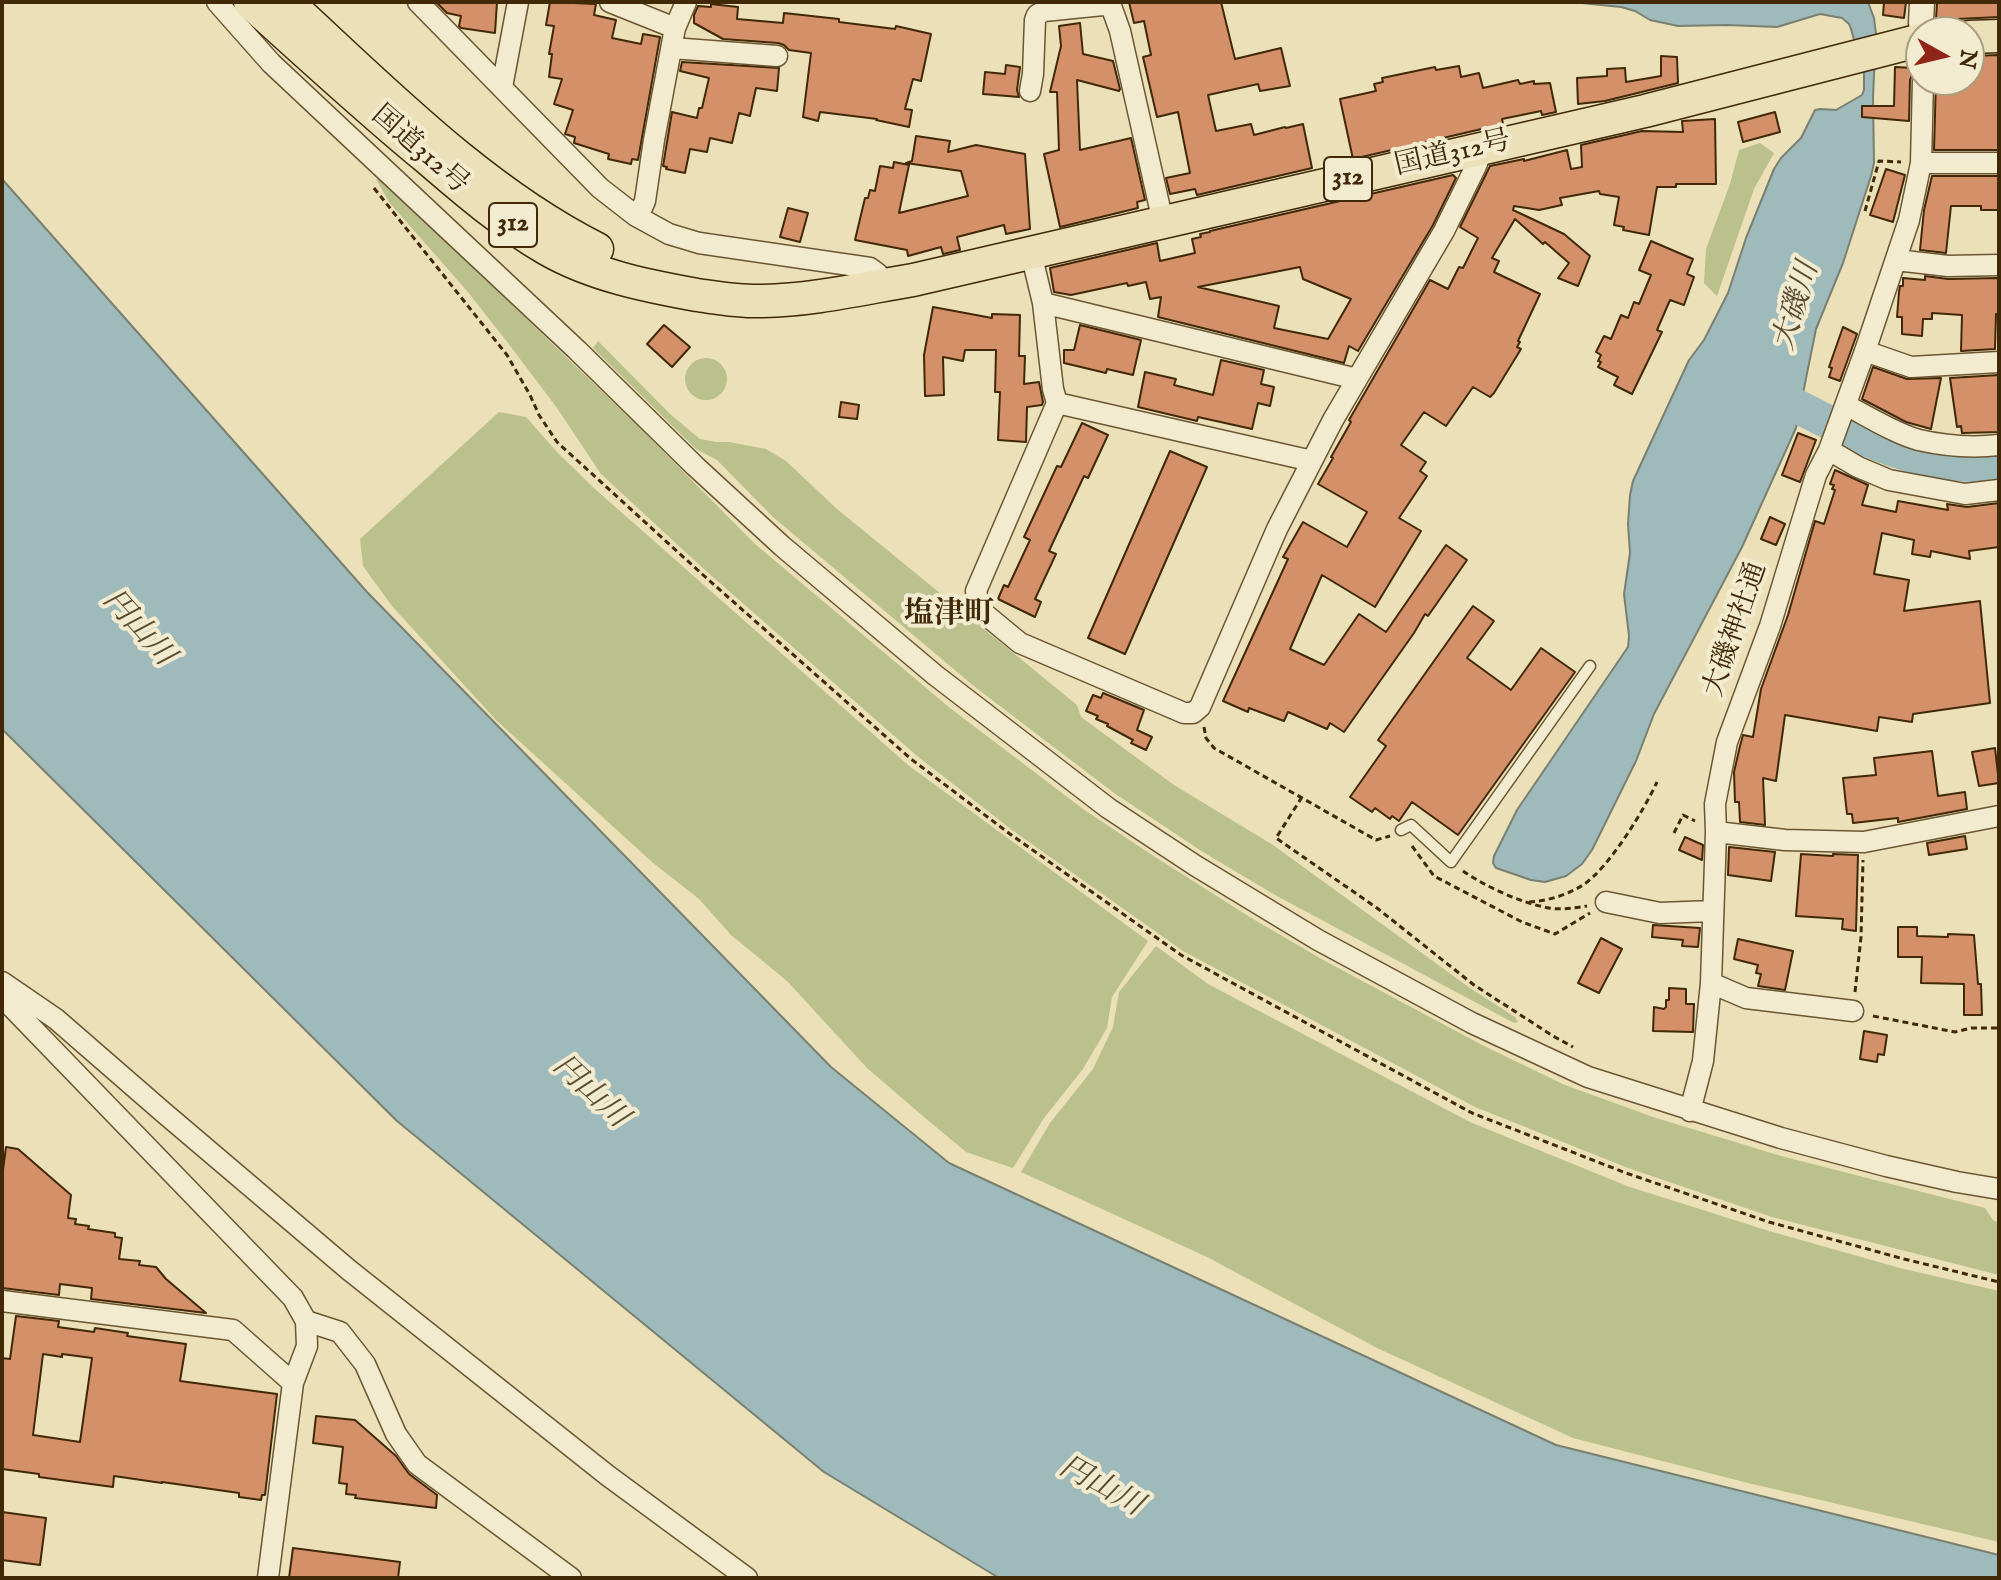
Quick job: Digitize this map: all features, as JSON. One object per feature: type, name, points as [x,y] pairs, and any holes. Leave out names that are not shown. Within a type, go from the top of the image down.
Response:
[{"type":"highway","name":"国道312号","points":[[250,2],[389,127],[476,200],[548,250],[630,281],[712,297],[762,302],[913,280],[1645,111],[1905,42]]},
{"type":"highway","name":"国道312号","points":[[287,2],[490,183],[562,232],[602,252],[673,276],[764,289],[843,292]]},
{"type":"street","points":[[217,2],[271,63],[782,546],[935,675],[1108,808],[1318,940],[1472,1023],[1588,1077],[1690,1111],[1886,1166],[1999,1189]]},
{"type":"street","points":[[418,2],[600,188],[636,216],[669,234],[699,243],[870,268],[878,274],[881,285]]},
{"type":"street","points":[[502,87],[518,2]]},
{"type":"street","points":[[610,2],[674,38],[777,56]]},
{"type":"street","points":[[636,216],[645,201],[674,38],[686,2]]},
{"type":"street","points":[[1030,91],[1037,15],[1044,11],[1110,2],[1120,31],[1163,222]]},
{"type":"street","points":[[1923,96],[1921,163],[1909,220],[1846,405],[1916,439],[1945,445],[1999,445]]},
{"type":"street","points":[[1031,253],[1043,303],[1057,403],[976,591],[980,610],[1020,643],[1184,713],[1193,713],[1200,707],[1277,529],[1357,379],[1444,231],[1476,166],[1479,149]]},
{"type":"street","points":[[1921,163],[1999,163]]},
{"type":"street","points":[[1896,260],[1948,266],[1999,265]]},
{"type":"street","points":[[1043,303],[1357,379]]},
{"type":"street","points":[[1865,351],[1911,367],[1999,362]]},
{"type":"street","points":[[1057,403],[1312,461]]},
{"type":"street","name":"大磯神社通","points":[[1690,1111],[1703,1061],[1711,983],[1715,804],[1727,742],[1770,626],[1816,475],[1846,405]]},
{"type":"street","points":[[1830,446],[1858,467],[1889,480],[1965,494],[1999,490]]},
{"type":"street","points":[[1716,832],[1785,840],[1864,842],[1999,816]]},
{"type":"street","points":[[1606,902],[1660,913],[1712,911]]},
{"type":"street","points":[[2,982],[56,1019],[362,1280],[607,1475],[747,1578]]},
{"type":"street","points":[[1711,983],[1746,998],[1853,1011]]},
{"type":"street","points":[[2,997],[293,1298],[306,1321],[307,1346],[293,1383],[268,1578]]},
{"type":"street","points":[[2,1301],[233,1330],[293,1383]]},
{"type":"street","points":[[306,1321],[340,1332],[365,1364],[396,1434],[417,1464],[571,1578]]},
{"type":"lane","points":[[1401,830],[1411,825],[1451,862],[1590,666]]},
{"type":"path","points":[[1865,211],[1879,161],[1882,161]]},
{"type":"path","points":[[1200,707],[1206,738],[1214,748],[1376,840],[1401,830],[1434,876],[1522,922],[1555,934],[1606,902]]},
{"type":"path","points":[[1529,902],[1545,901],[1585,884],[1629,833],[1657,782]]},
{"type":"path","points":[[1302,797],[1276,838],[1377,908],[1474,985],[1578,1049]]},
{"type":"path","points":[[1674,833],[1683,815],[1716,832]]},
{"type":"path","points":[[1864,842],[1861,937],[1853,1011],[1955,1032],[1971,1028],[1999,1028]]},
{"type":"path","points":[[1451,862],[1499,891],[1549,908],[1565,909],[1606,902]]},
{"type":"green space","points":[[1760,143],[1774,153],[1754,189],[1717,296],[1704,283],[1706,249],[1739,150]]},
{"type":"green space","points":[[376,179],[383,181],[639,427],[755,544],[950,708],[1083,809],[1253,919],[1325,961],[1484,1046],[1565,1085],[1653,1117],[1781,1156],[1985,1208],[1999,1223],[1999,1275],[1772,1217],[1628,1168],[1475,1107],[1183,951],[1012,830],[916,755],[705,570],[601,474],[508,343],[389,202]]},
{"type":"green space","points":[[598,341],[669,413],[700,439],[766,449],[786,461],[837,509],[1077,705],[1081,717],[1174,785],[1273,845],[1518,1022],[1514,1023],[1275,895],[1114,793],[975,687],[773,517],[717,460],[696,449],[593,348]]},
{"type":"green space","points":[[706,358],[721,364],[727,379],[721,394],[706,400],[691,394],[685,379],[691,364]]},
{"type":"green space","points":[[499,412],[526,417],[595,489],[908,765],[1148,941],[1112,997],[1107,1028],[1083,1069],[1044,1118],[1013,1168],[966,1152],[867,1068],[787,981],[731,935],[699,899],[652,862],[496,720],[392,606],[363,566],[360,539]]},
{"type":"green space","points":[[1156,946],[1208,984],[1470,1122],[1627,1186],[1900,1268],[1999,1291],[1999,1542],[1573,1438],[1377,1348],[1207,1257],[1021,1172],[1050,1123],[1093,1069],[1113,1027],[1119,992]]},
{"type":"water","points":[[1572,2],[1868,2],[1876,34],[1874,163],[1843,263],[1816,329],[1796,428],[1742,547],[1654,714],[1636,761],[1592,850],[1582,864],[1566,876],[1545,882],[1496,868],[1494,856],[1517,810],[1628,647],[1624,594],[1630,553],[1628,524],[1633,481],[1689,360],[1704,340],[1728,293],[1774,169],[1801,138],[1815,110],[1836,110],[1862,95],[1864,90],[1864,74],[1851,29],[1842,18],[1820,14],[1777,27],[1678,26],[1650,20],[1621,7]]},
{"type":"water","name":"円山川","points":[[2,179],[367,592],[831,1067],[949,1163],[1556,1445],[1999,1555],[1999,1578],[999,1578],[824,1472],[397,1121],[2,729]]},
{"type":"building","points":[[436,2],[497,2],[495,33],[461,28],[461,16],[447,13]]},
{"type":"building","points":[[550,2],[596,4],[594,15],[616,20],[612,38],[641,44],[643,34],[660,37],[638,160],[632,159],[631,164],[608,159],[609,154],[574,143],[575,137],[565,134],[573,110],[554,104],[562,79],[549,77],[554,26],[546,25]]},
{"type":"building","points":[[1129,2],[1221,2],[1235,59],[1281,48],[1290,86],[1260,91],[1258,84],[1208,95],[1216,131],[1251,124],[1254,135],[1303,124],[1312,168],[1197,195],[1195,189],[1170,194],[1166,178],[1190,173],[1178,112],[1157,117],[1143,57],[1151,55],[1144,21],[1134,23]]},
{"type":"building","points":[[1884,2],[1906,2],[1904,18],[1883,15]]},
{"type":"building","points":[[1937,2],[1999,2],[1999,17],[1936,16]]},
{"type":"building","points":[[711,4],[738,7],[737,19],[783,23],[784,13],[895,29],[896,26],[931,34],[921,81],[913,79],[905,109],[912,110],[909,127],[877,119],[820,112],[818,121],[803,117],[811,53],[789,50],[778,43],[723,39],[694,23],[698,6],[711,7]]},
{"type":"building","points":[[1080,23],[1083,54],[1113,61],[1120,89],[1077,80],[1080,150],[1131,138],[1145,200],[1137,202],[1138,208],[1060,227],[1044,154],[1059,150],[1057,92],[1050,92],[1061,46],[1059,26]]},
{"type":"building","points":[[1985,55],[1999,55],[1999,150],[1934,150],[1936,96],[1985,96]]},
{"type":"building","points":[[1661,56],[1677,57],[1678,83],[1605,101],[1578,104],[1577,78],[1607,76],[1607,69],[1625,68],[1626,82],[1661,76]]},
{"type":"building","points":[[682,62],[779,68],[777,91],[756,88],[750,116],[739,113],[732,143],[710,138],[707,152],[690,149],[685,173],[663,166],[672,112],[697,118],[709,78],[680,71]]},
{"type":"building","points":[[1006,65],[1020,67],[1019,97],[983,94],[985,72],[1005,74]]},
{"type":"building","points":[[1459,66],[1461,77],[1479,73],[1483,88],[1518,80],[1520,84],[1534,81],[1534,84],[1550,83],[1556,112],[1542,115],[1541,111],[1502,119],[1503,124],[1353,159],[1340,99],[1376,91],[1374,84],[1383,82],[1382,78],[1435,67],[1436,70]]},
{"type":"building","points":[[1895,67],[1905,68],[1905,96],[1910,96],[1909,121],[1862,117],[1862,106],[1894,106]]},
{"type":"building","points":[[1775,112],[1780,132],[1743,142],[1738,122]]},
{"type":"building","points":[[1715,119],[1716,184],[1657,187],[1649,235],[1614,225],[1619,197],[1600,194],[1599,191],[1560,198],[1562,205],[1539,210],[1514,206],[1513,210],[1564,234],[1590,256],[1578,286],[1558,278],[1569,263],[1515,219],[1492,258],[1499,261],[1494,272],[1540,294],[1518,341],[1517,347],[1521,349],[1490,397],[1473,387],[1446,426],[1424,412],[1401,445],[1426,462],[1420,471],[1427,476],[1399,518],[1421,531],[1375,607],[1322,575],[1290,649],[1324,665],[1359,614],[1386,632],[1446,545],[1467,560],[1428,616],[1425,614],[1344,732],[1330,723],[1327,729],[1288,712],[1284,721],[1249,708],[1248,712],[1223,701],[1288,559],[1283,557],[1303,522],[1347,547],[1367,512],[1318,484],[1351,422],[1349,420],[1430,280],[1448,289],[1459,267],[1463,268],[1478,238],[1460,227],[1490,166],[1567,150],[1571,169],[1582,167],[1581,145],[1642,131],[1683,132],[1682,121]]},
{"type":"building","points":[[916,136],[950,141],[948,152],[976,145],[1025,154],[1030,229],[1006,234],[1004,225],[957,237],[960,250],[943,254],[941,247],[908,256],[907,250],[855,240],[865,198],[868,198],[870,190],[875,191],[880,166],[893,168],[894,162],[909,165],[899,213],[968,196],[961,171],[906,163],[912,161]]},
{"type":"building","points":[[1886,169],[1905,175],[1893,222],[1870,215]]},
{"type":"building","points":[[1453,175],[1456,178],[1433,225],[1358,351],[1349,346],[1344,363],[1158,317],[1161,297],[1150,299],[1146,282],[1071,295],[1054,292],[1050,268],[1157,243],[1160,261],[1195,253],[1192,239],[1210,231]],"holes":[[[1300,267],[1303,279],[1351,299],[1328,339],[1274,328],[1279,306],[1198,287]]]},
{"type":"building","points":[[1932,176],[1998,176],[1998,210],[1981,210],[1981,206],[1951,206],[1946,253],[1920,250],[1924,210]]},
{"type":"building","points":[[788,208],[808,213],[800,242],[780,237]]},
{"type":"building","points":[[1651,241],[1693,259],[1687,274],[1694,277],[1684,305],[1670,300],[1657,330],[1662,332],[1632,394],[1614,385],[1618,377],[1598,367],[1601,355],[1596,352],[1604,336],[1611,339],[1621,315],[1628,318],[1634,302],[1639,304],[1651,275],[1639,270]]},
{"type":"building","points":[[1925,276],[1999,278],[1995,349],[1961,351],[1962,315],[1932,313],[1932,319],[1923,319],[1922,336],[1902,334],[1902,317],[1897,317],[1903,278],[1925,280]]},
{"type":"building","points":[[933,307],[992,318],[992,314],[1020,315],[1019,356],[1025,356],[1024,384],[1039,382],[1043,402],[1042,405],[1027,407],[1026,442],[998,440],[1000,392],[995,392],[996,350],[965,350],[963,361],[943,357],[944,395],[925,396],[924,355]]},
{"type":"building","points":[[664,325],[690,347],[672,367],[647,344]]},
{"type":"building","points":[[1080,325],[1141,340],[1133,375],[1107,369],[1106,373],[1064,363],[1064,350],[1074,350]]},
{"type":"building","points":[[1843,327],[1857,334],[1840,381],[1829,377],[1832,368],[1829,367]]},
{"type":"building","points":[[1221,360],[1264,370],[1261,384],[1274,387],[1270,406],[1258,403],[1252,429],[1198,417],[1197,421],[1138,407],[1145,372],[1176,379],[1174,385],[1213,395]]},
{"type":"building","points":[[1873,367],[1907,379],[1941,378],[1931,429],[1906,422],[1862,399]]},
{"type":"building","points":[[1999,375],[1999,432],[1962,433],[1961,426],[1957,427],[1950,378]]},
{"type":"building","points":[[841,402],[859,405],[857,419],[839,417]]},
{"type":"building","points":[[1082,423],[1108,435],[1088,478],[1084,476],[1049,551],[1056,554],[1035,599],[1041,602],[1035,617],[998,599],[1004,585],[1008,587],[1030,540],[1024,537],[1057,466],[1061,467]]},
{"type":"building","points":[[1798,433],[1816,440],[1800,482],[1782,475]]},
{"type":"building","points":[[1170,451],[1207,467],[1125,654],[1088,638]]},
{"type":"building","points":[[1835,470],[1868,485],[1862,505],[1896,512],[1898,501],[1948,510],[1947,504],[1967,507],[1999,503],[1999,547],[1969,551],[1970,559],[1931,551],[1930,557],[1912,554],[1914,540],[1882,533],[1874,574],[1909,580],[1904,611],[1980,601],[1990,703],[1913,714],[1912,722],[1879,717],[1877,731],[1785,715],[1776,781],[1763,778],[1765,825],[1740,822],[1739,802],[1735,802],[1734,772],[1740,746],[1743,735],[1753,737],[1761,689],[1788,615],[1815,521],[1824,524],[1835,490],[1832,489],[1834,485],[1830,484]]},
{"type":"building","points":[[1770,517],[1785,524],[1776,545],[1761,539]]},
{"type":"building","points":[[1473,606],[1494,621],[1467,658],[1511,690],[1541,648],[1575,672],[1458,835],[1412,802],[1399,821],[1392,816],[1390,819],[1375,808],[1372,812],[1350,797],[1386,746],[1378,740]]},
{"type":"building","points":[[1103,693],[1144,710],[1137,730],[1152,737],[1146,750],[1086,711],[1093,695],[1101,698]]},
{"type":"building","points":[[1995,748],[1999,783],[1979,786],[1972,752]]},
{"type":"building","points":[[1932,751],[1938,796],[1965,792],[1967,809],[1898,822],[1898,818],[1853,823],[1852,814],[1847,814],[1843,778],[1876,775],[1874,758]]},
{"type":"building","points":[[1965,836],[1967,849],[1929,855],[1927,843]]},
{"type":"building","points":[[1685,837],[1703,845],[1702,860],[1679,850]]},
{"type":"building","points":[[1729,847],[1775,852],[1771,881],[1728,875]]},
{"type":"building","points":[[1801,854],[1858,855],[1856,931],[1842,929],[1843,919],[1796,916]]},
{"type":"building","points":[[1653,925],[1700,928],[1698,947],[1682,946],[1683,940],[1652,937]]},
{"type":"building","points":[[1898,927],[1917,927],[1917,936],[1974,935],[1982,1015],[1964,1015],[1964,984],[1921,983],[1922,957],[1898,957]]},
{"type":"building","points":[[1601,938],[1622,949],[1599,993],[1578,983]]},
{"type":"building","points":[[1738,939],[1793,951],[1785,990],[1758,986],[1761,974],[1756,973],[1758,965],[1734,959]]},
{"type":"building","points":[[1669,988],[1686,989],[1686,1004],[1694,1004],[1693,1032],[1653,1031],[1654,1007],[1666,1007]]},
{"type":"building","points":[[1864,1031],[1887,1035],[1884,1055],[1878,1054],[1877,1062],[1860,1059]]},
{"type":"building","points":[[6,1147],[18,1149],[71,1195],[68,1218],[76,1219],[75,1224],[115,1233],[115,1237],[122,1238],[119,1259],[140,1261],[139,1265],[156,1267],[206,1313],[91,1299],[92,1288],[60,1284],[59,1295],[2,1288],[2,1177]]},
{"type":"building","points":[[16,1316],[59,1321],[58,1327],[94,1332],[95,1328],[186,1344],[180,1381],[277,1394],[265,1495],[261,1500],[239,1497],[239,1493],[114,1476],[113,1487],[2,1469],[2,1358],[10,1359]],"holes":[[[43,1354],[62,1357],[62,1354],[92,1358],[80,1442],[33,1435]]]},
{"type":"building","points":[[316,1416],[355,1420],[396,1456],[409,1474],[437,1495],[436,1508],[355,1498],[356,1495],[346,1494],[347,1484],[339,1483],[343,1447],[313,1443]]},
{"type":"building","points":[[2,1512],[46,1518],[40,1565],[2,1560]]},
{"type":"building","points":[[293,1548],[400,1562],[398,1578],[289,1578]]},
{"type":"waterway","name":"大磯川","points":[[1782,370],[1783,399],[1860,437],[1887,448],[1941,462],[1999,464]]},
{"type":"district","name":"塩津町","points":[[949,616]]}]
